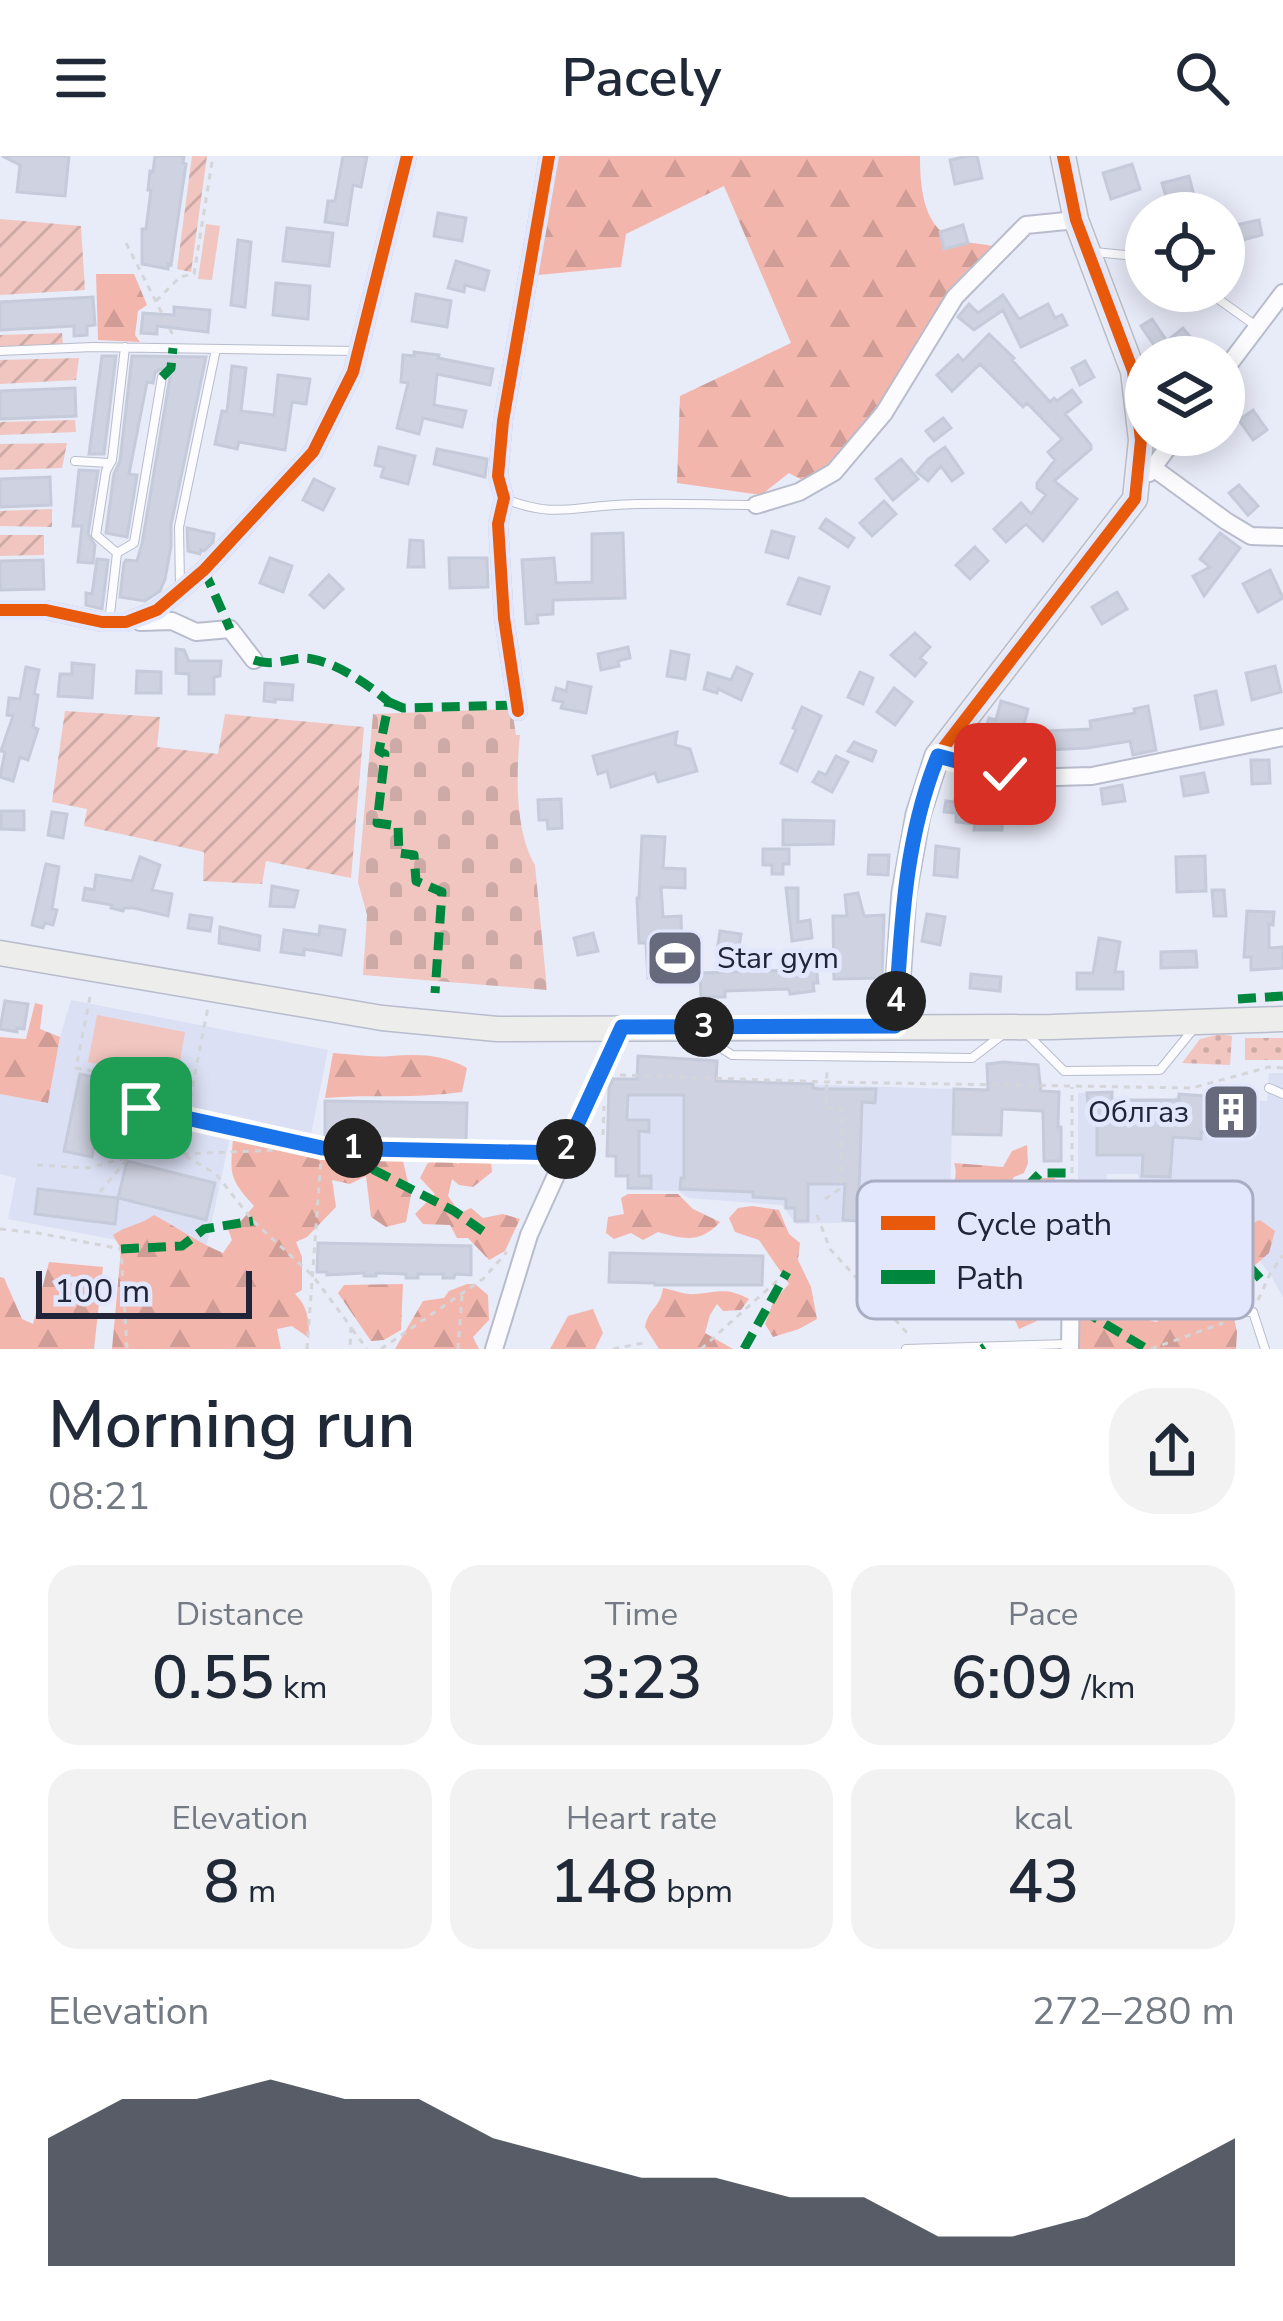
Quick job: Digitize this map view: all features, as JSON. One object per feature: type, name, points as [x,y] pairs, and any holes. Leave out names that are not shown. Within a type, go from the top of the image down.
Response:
[{"type":"main road","points":[[895,1026],[904,893],[918,815],[938,756],[1135,499],[1141,440],[1133,371],[1076,220],[1063,156]]},
{"type":"main road","points":[[0,953],[382,1018],[497,1029],[1016,1026],[1283,1019]]},
{"type":"street","points":[[126,622],[157,610],[204,570],[313,452],[352,372],[407,156]]},
{"type":"street","points":[[518,711],[504,618],[498,524],[504,498],[498,476],[503,421],[549,156]]},
{"type":"street","points":[[756,505],[799,492],[834,472],[884,413],[955,297],[1026,226],[1076,220]]},
{"type":"street","points":[[1245,343],[1283,292]]},
{"type":"street","points":[[1135,499],[1161,456]]},
{"type":"street","points":[[1153,467],[1252,536],[1283,537]]},
{"type":"street","points":[[0,610],[46,610],[102,622],[172,621],[196,632],[230,629],[254,660]]},
{"type":"street","points":[[938,756],[1021,778],[1092,776],[1283,737]]},
{"type":"street","points":[[494,1349],[529,1235],[622,1027]]},
{"type":"lane","points":[[1088,251],[1125,254]]},
{"type":"lane","points":[[1236,312],[1257,327]]},
{"type":"lane","points":[[0,351],[125,347],[358,351]]},
{"type":"lane","points":[[116,554],[96,535],[125,347]]},
{"type":"lane","points":[[180,588],[179,527],[216,349]]},
{"type":"lane","points":[[116,554],[134,543],[162,377]]},
{"type":"lane","points":[[75,461],[110,464]]},
{"type":"lane","points":[[504,498],[532,509],[571,511],[615,505],[756,505]]},
{"type":"lane","points":[[102,622],[110,614],[116,554]]},
{"type":"lane","points":[[690,1027],[732,1054],[972,1058],[1016,1026],[1064,1071],[1160,1070],[1198,1022]]},
{"type":"lane","points":[[1268,1088],[1283,1094]]},
{"type":"lane","points":[[140,1104],[322,1148],[564,1153]]},
{"type":"lane","points":[[1253,1312],[1265,1349]]},
{"type":"lane","points":[[906,1349],[1070,1347]]},
{"type":"path","points":[[156,301],[180,278],[194,274],[213,156]]},
{"type":"path","points":[[126,243],[174,337],[188,349]]},
{"type":"path","points":[[90,998],[76,1068],[113,1076],[122,1095],[140,1104],[182,1154],[216,1174],[253,1221],[313,1276],[367,1349]]},
{"type":"path","points":[[606,1075],[1192,1088],[1283,1067]]},
{"type":"path","points":[[825,1199],[842,1188],[842,1109],[826,1108],[827,1082]]},
{"type":"path","points":[[1072,1085],[1072,1181]]},
{"type":"path","points":[[100,1192],[130,1156],[140,1104]]},
{"type":"path","points":[[38,1165],[88,1168],[130,1156]]},
{"type":"path","points":[[817,1215],[830,1250],[857,1279]]},
{"type":"path","points":[[308,1349],[315,1228]]},
{"type":"path","points":[[0,1229],[121,1249],[127,1349]]},
{"type":"path","points":[[381,1349],[483,1280],[510,1248]]},
{"type":"path","points":[[1253,1312],[1283,1255]]},
{"type":"path","points":[[701,1349],[787,1272]]},
{"type":"path","points":[[458,1349],[462,1294]]},
{"type":"path","points":[[895,1319],[920,1346]]},
{"type":"path","points":[[1151,1349],[1234,1319]]},
{"type":"path","points":[[350,1349],[351,1328]]},
{"type":"path","points":[[614,1349],[643,1343]]},
{"type":"shaded area","points":[[71,1000],[328,1050],[311,1134],[234,1119],[204,1257],[8,1219],[16,1178],[0,1174],[0,1094],[48,1103]]},
{"type":"shaded area","points":[[1269,1073],[1283,1073],[1283,1297],[1253,1253],[1253,1181],[1139,1181],[1138,1174],[1107,1174],[1106,1181],[1078,1181],[1078,1093],[1112,1092],[1113,1100],[1173,1100],[1179,1094],[1267,1101]]},
{"type":"shaded area","points":[[630,1079],[953,1089],[950,1181],[857,1181],[857,1222],[796,1224],[782,1205],[689,1198],[679,1191],[628,1190]]},
{"type":"green space","points":[[192,156],[207,156],[191,272],[177,269]]},
{"type":"green space","points":[[549,156],[920,156],[928,213],[941,232],[960,241],[992,246],[950,288],[880,402],[829,466],[802,480],[789,473],[761,495],[677,483],[680,396],[791,343],[724,186],[626,234],[621,267],[528,276]]},
{"type":"green space","points":[[0,219],[81,226],[85,290],[0,295]]},
{"type":"green space","points":[[206,224],[220,226],[212,280],[198,279]]},
{"type":"green space","points":[[96,274],[134,274],[147,305],[138,311],[135,335],[140,342],[98,340]]},
{"type":"green space","points":[[62,333],[63,344],[0,347],[0,335]]},
{"type":"green space","points":[[79,358],[76,380],[0,384],[0,360]]},
{"type":"green space","points":[[75,420],[76,432],[0,435],[0,422]]},
{"type":"green space","points":[[67,443],[62,468],[0,470],[0,444]]},
{"type":"green space","points":[[52,509],[52,527],[0,526],[0,511]]},
{"type":"green space","points":[[0,535],[44,535],[44,555],[0,556]]},
{"type":"green space","points":[[512,709],[516,735],[520,735],[520,819],[535,865],[547,990],[363,975],[367,915],[358,882],[373,714]]},
{"type":"green space","points":[[65,711],[160,717],[157,747],[218,754],[225,714],[364,727],[351,878],[266,861],[262,884],[203,881],[204,852],[84,826],[87,809],[52,802]]},
{"type":"green space","points":[[35,1003],[43,1005],[40,1029],[60,1037],[48,1103],[0,1094],[0,1037],[26,1039]]},
{"type":"green space","points":[[97,1015],[185,1032],[177,1079],[88,1062]]},
{"type":"green space","points":[[1232,1036],[1230,1065],[1182,1063],[1200,1039]]},
{"type":"green space","points":[[1245,1038],[1283,1038],[1283,1060],[1245,1060]]},
{"type":"green space","points":[[333,1053],[430,1056],[467,1068],[462,1092],[325,1098]]},
{"type":"green space","points":[[244,1135],[314,1158],[352,1154],[365,1159],[377,1152],[403,1161],[411,1195],[406,1222],[386,1227],[371,1217],[366,1176],[350,1184],[332,1180],[336,1207],[296,1242],[302,1257],[302,1290],[295,1294],[307,1314],[309,1338],[292,1326],[277,1329],[281,1349],[112,1349],[121,1249],[113,1235],[154,1215],[223,1253],[232,1240],[227,1226],[241,1221],[254,1206],[232,1169],[233,1139]]},
{"type":"green space","points":[[1027,1145],[1024,1173],[1012,1181],[954,1181],[954,1163],[1003,1167],[1012,1151]]},
{"type":"green space","points":[[476,1146],[491,1161],[492,1172],[473,1187],[452,1179],[448,1196],[460,1213],[471,1208],[483,1218],[503,1214],[520,1219],[505,1251],[489,1260],[468,1238],[457,1238],[450,1225],[423,1224],[415,1214],[435,1194],[420,1178],[427,1164],[442,1155],[458,1164]]},
{"type":"green space","points":[[678,1194],[693,1209],[720,1222],[691,1238],[658,1232],[643,1240],[631,1233],[614,1239],[606,1233],[608,1217],[624,1214],[621,1198]]},
{"type":"green space","points":[[738,1208],[779,1210],[789,1234],[800,1243],[798,1260],[811,1287],[817,1319],[773,1337],[765,1324],[774,1300],[789,1284],[759,1240],[735,1232],[729,1218]]},
{"type":"green space","points":[[1260,1220],[1275,1231],[1269,1253],[1254,1266],[1253,1223]]},
{"type":"green space","points":[[49,1262],[103,1267],[94,1349],[0,1349],[0,1277],[22,1319],[33,1324]]},
{"type":"green space","points":[[403,1284],[401,1330],[384,1340],[371,1341],[338,1293],[344,1285]]},
{"type":"green space","points":[[475,1284],[488,1295],[489,1320],[473,1337],[479,1349],[395,1349],[423,1301],[444,1298]]},
{"type":"green space","points":[[663,1288],[692,1294],[728,1292],[749,1299],[741,1310],[723,1311],[717,1304],[710,1315],[705,1333],[733,1349],[659,1349],[645,1327]]},
{"type":"green space","points":[[593,1309],[603,1333],[595,1349],[550,1349],[568,1316]]},
{"type":"green space","points":[[1014,1319],[1037,1319],[1037,1321],[1019,1329]]},
{"type":"green space","points":[[1234,1319],[1236,1349],[1079,1349],[1079,1322]]},
{"type":"building","points":[[2,156],[69,156],[65,196],[17,192],[20,165]]},
{"type":"building","points":[[155,156],[184,156],[186,164],[168,269],[142,264],[142,229],[146,229]]},
{"type":"building","points":[[343,156],[367,156],[361,187],[353,185],[347,225],[325,222],[328,201],[335,201]]},
{"type":"building","points":[[977,156],[982,178],[955,184],[950,160]]},
{"type":"building","points":[[1132,164],[1140,189],[1111,199],[1103,173]]},
{"type":"building","points":[[1189,176],[1193,192],[1165,192],[1162,183]]},
{"type":"building","points":[[438,213],[466,218],[462,241],[434,236]]},
{"type":"building","points":[[1259,220],[1262,235],[1245,239],[1245,223]]},
{"type":"building","points":[[963,225],[968,243],[944,249],[940,232]]},
{"type":"building","points":[[287,228],[333,233],[329,266],[283,261]]},
{"type":"building","points":[[238,240],[251,242],[245,307],[231,305]]},
{"type":"building","points":[[456,261],[489,271],[484,290],[465,285],[464,292],[448,288]]},
{"type":"building","points":[[276,283],[310,286],[308,319],[273,315]]},
{"type":"building","points":[[416,294],[451,301],[447,327],[412,321]]},
{"type":"building","points":[[1003,295],[1019,319],[1048,304],[1055,318],[1062,315],[1067,325],[1021,347],[1003,310],[974,330],[958,317],[969,304],[978,313]]},
{"type":"building","points":[[93,297],[95,325],[87,326],[87,335],[74,336],[74,326],[0,330],[0,302]]},
{"type":"building","points":[[174,307],[210,310],[208,332],[157,326],[157,334],[141,333],[143,313],[174,315]]},
{"type":"building","points":[[1152,319],[1164,336],[1148,336],[1141,326]]},
{"type":"building","points":[[989,334],[1050,402],[1072,390],[1081,402],[1065,414],[1091,449],[1054,481],[1077,499],[1043,541],[1026,524],[1006,542],[994,529],[1021,503],[1031,514],[1046,495],[1037,483],[1055,460],[1048,452],[1062,439],[980,364],[952,391],[937,375],[958,355],[963,361]]},
{"type":"building","points":[[414,352],[493,369],[490,385],[437,374],[434,405],[466,411],[462,427],[423,418],[419,434],[397,428],[408,383],[401,382],[403,355],[414,356]]},
{"type":"building","points":[[102,356],[116,356],[104,454],[89,454]]},
{"type":"building","points":[[132,356],[206,357],[171,525],[165,579],[160,591],[145,601],[120,597],[124,563],[137,561],[142,544],[170,377],[160,369],[153,383],[147,382],[129,474],[137,475],[127,537],[106,533]]},
{"type":"building","points":[[1085,361],[1094,377],[1080,385],[1072,368]]},
{"type":"building","points":[[232,366],[246,368],[241,411],[274,415],[278,375],[310,379],[306,404],[292,402],[285,450],[239,442],[237,449],[215,444],[222,411],[227,412]]},
{"type":"building","points":[[75,388],[76,416],[0,419],[0,391]]},
{"type":"building","points":[[1253,410],[1267,430],[1253,440],[1245,429],[1245,416]]},
{"type":"building","points":[[943,418],[951,428],[934,441],[926,431]]},
{"type":"building","points":[[379,447],[415,456],[408,484],[381,477],[384,467],[375,465]]},
{"type":"building","points":[[945,447],[963,473],[952,481],[941,466],[928,481],[917,472]]},
{"type":"building","points":[[437,449],[487,459],[485,477],[434,464]]},
{"type":"building","points":[[901,459],[918,479],[893,500],[876,479]]},
{"type":"building","points":[[79,470],[98,471],[88,534],[95,545],[93,563],[78,562],[82,526],[73,526]]},
{"type":"building","points":[[50,477],[51,505],[0,507],[0,479]]},
{"type":"building","points":[[314,479],[334,489],[323,510],[303,500]]},
{"type":"building","points":[[1239,485],[1258,506],[1248,515],[1229,493]]},
{"type":"building","points":[[884,501],[896,514],[872,536],[860,523]]},
{"type":"building","points":[[826,519],[854,538],[848,547],[820,528]]},
{"type":"building","points":[[187,528],[214,534],[213,542],[200,554],[188,551]]},
{"type":"building","points":[[772,531],[794,537],[788,558],[766,552]]},
{"type":"building","points":[[623,533],[625,598],[553,600],[553,614],[537,615],[538,623],[526,624],[522,560],[554,558],[556,583],[592,582],[592,534]]},
{"type":"building","points":[[1220,533],[1240,548],[1204,596],[1193,576],[1210,567],[1200,559]]},
{"type":"building","points":[[410,540],[423,541],[424,567],[408,567]]},
{"type":"building","points":[[975,547],[988,561],[970,579],[956,565]]},
{"type":"building","points":[[270,558],[292,566],[283,592],[260,583]]},
{"type":"building","points":[[449,558],[487,558],[488,587],[450,588]]},
{"type":"building","points":[[97,559],[108,560],[102,609],[86,605]]},
{"type":"building","points":[[43,560],[44,589],[0,590],[0,561]]},
{"type":"building","points":[[1270,570],[1283,598],[1258,612],[1243,584]]},
{"type":"building","points":[[329,575],[343,589],[324,608],[310,595]]},
{"type":"building","points":[[799,578],[829,587],[820,614],[788,604]]},
{"type":"building","points":[[1117,592],[1127,609],[1102,624],[1092,607]]},
{"type":"building","points":[[915,633],[930,647],[920,658],[926,663],[915,676],[891,655]]},
{"type":"building","points":[[628,647],[630,658],[601,670],[598,654]]},
{"type":"building","points":[[176,649],[184,650],[189,661],[221,661],[214,694],[189,694],[189,674],[176,673]]},
{"type":"building","points":[[671,651],[689,655],[685,679],[667,676]]},
{"type":"building","points":[[72,663],[94,665],[92,698],[58,696],[60,674],[72,674]]},
{"type":"building","points":[[1275,666],[1281,692],[1252,700],[1246,673]]},
{"type":"building","points":[[26,667],[39,670],[33,727],[38,729],[28,760],[20,757],[13,781],[0,777],[5,752],[1,751],[13,716],[7,715],[9,698],[20,699]]},
{"type":"building","points":[[737,667],[752,674],[741,700],[718,689],[717,693],[704,689],[708,673],[731,680]]},
{"type":"building","points":[[137,671],[161,672],[161,693],[136,693]]},
{"type":"building","points":[[860,672],[873,678],[863,704],[848,697]]},
{"type":"building","points":[[568,682],[591,687],[586,713],[561,708],[563,702],[553,700],[556,688],[566,691]]},
{"type":"building","points":[[265,683],[293,685],[292,700],[264,701]]},
{"type":"building","points":[[894,688],[912,702],[895,725],[877,712]]},
{"type":"building","points":[[1216,691],[1223,724],[1201,729],[1195,696]]},
{"type":"building","points":[[1001,701],[1028,709],[1021,735],[1002,730],[995,749],[980,744],[989,718],[996,720]]},
{"type":"building","points":[[1148,706],[1156,750],[1133,755],[1130,741],[1048,750],[1047,731],[1091,729],[1090,721]]},
{"type":"building","points":[[802,707],[821,716],[797,771],[781,763]]},
{"type":"building","points":[[677,732],[675,745],[690,749],[697,771],[658,782],[655,773],[611,787],[607,771],[598,774],[593,756]]},
{"type":"building","points":[[854,742],[876,751],[872,761],[848,751]]},
{"type":"building","points":[[836,756],[848,762],[832,792],[813,782],[819,772],[826,775]]},
{"type":"building","points":[[1251,760],[1269,760],[1270,783],[1252,784]]},
{"type":"building","points":[[1204,773],[1208,792],[1184,796],[1181,777]]},
{"type":"building","points":[[963,777],[973,781],[970,791],[1003,791],[1002,830],[974,830],[975,824],[956,822],[956,813],[944,812],[946,801],[954,802]]},
{"type":"building","points":[[1122,785],[1125,801],[1103,804],[1101,789]]},
{"type":"building","points":[[561,799],[562,828],[548,829],[547,820],[539,820],[538,800]]},
{"type":"building","points":[[1,811],[24,811],[24,830],[1,829]]},
{"type":"building","points":[[52,812],[67,814],[63,838],[48,835]]},
{"type":"building","points":[[783,820],[834,821],[833,844],[783,845]]},
{"type":"building","points":[[642,836],[665,837],[663,868],[685,869],[685,888],[661,887],[663,917],[681,916],[683,981],[648,978],[646,943],[639,943],[637,898]]},
{"type":"building","points":[[936,846],[959,849],[957,877],[934,875]]},
{"type":"building","points":[[763,849],[789,849],[783,874],[772,874],[772,865],[763,865]]},
{"type":"building","points":[[869,855],[889,855],[888,875],[868,874]]},
{"type":"building","points":[[1205,856],[1206,891],[1177,892],[1176,857]]},
{"type":"building","points":[[140,857],[160,865],[152,890],[172,894],[168,916],[83,900],[85,888],[94,890],[96,875],[132,881]]},
{"type":"building","points":[[46,864],[59,867],[52,909],[57,910],[53,925],[45,923],[43,928],[32,925]]},
{"type":"building","points":[[272,886],[298,891],[294,907],[270,906]]},
{"type":"building","points":[[786,888],[798,888],[798,922],[810,920],[812,938],[792,941]]},
{"type":"building","points":[[1212,890],[1224,890],[1226,916],[1214,916]]},
{"type":"building","points":[[858,893],[864,916],[884,915],[882,978],[834,979],[833,916],[847,916],[845,895]]},
{"type":"building","points":[[1247,911],[1274,912],[1269,948],[1283,947],[1283,968],[1251,970],[1251,957],[1244,957]]},
{"type":"building","points":[[927,914],[945,917],[940,945],[922,941]]},
{"type":"building","points":[[190,915],[212,918],[210,931],[188,928]]},
{"type":"building","points":[[320,926],[345,930],[341,955],[304,949],[304,955],[281,952],[284,930],[319,935]]},
{"type":"building","points":[[220,927],[260,936],[259,950],[219,943]]},
{"type":"building","points":[[720,931],[741,934],[738,954],[717,951]]},
{"type":"building","points":[[593,933],[598,951],[578,955],[574,938]]},
{"type":"building","points":[[1099,938],[1120,942],[1115,972],[1123,972],[1123,989],[1077,989],[1077,973],[1093,973]]},
{"type":"building","points":[[1196,951],[1197,967],[1161,968],[1161,952]]},
{"type":"building","points":[[816,966],[814,991],[725,991],[725,997],[701,997],[700,973]]},
{"type":"building","points":[[971,974],[1001,977],[1000,991],[970,988]]},
{"type":"building","points":[[5,1001],[28,1004],[24,1029],[0,1029]]},
{"type":"building","points":[[638,1056],[717,1061],[716,1081],[876,1089],[875,1103],[862,1102],[857,1221],[843,1220],[845,1184],[808,1184],[808,1221],[795,1221],[795,1208],[786,1208],[786,1199],[753,1197],[753,1192],[680,1189],[684,1095],[628,1095],[627,1120],[649,1120],[649,1132],[639,1131],[639,1176],[651,1176],[651,1188],[628,1188],[628,1176],[616,1176],[616,1156],[607,1156],[609,1088],[613,1079],[637,1079]]},
{"type":"building","points":[[987,1064],[1038,1065],[1041,1091],[1059,1092],[1061,1161],[1044,1161],[1043,1111],[1002,1109],[1001,1135],[953,1134],[954,1089],[988,1090]]},
{"type":"building","points":[[80,1074],[108,1080],[92,1157],[64,1151]]},
{"type":"building","points":[[1112,1092],[1112,1100],[1179,1100],[1179,1094],[1248,1099],[1245,1129],[1234,1128],[1233,1135],[1201,1132],[1201,1139],[1173,1137],[1170,1177],[1142,1176],[1143,1155],[1097,1155],[1097,1104],[1088,1104],[1087,1093]]},
{"type":"building","points":[[325,1101],[467,1103],[466,1141],[325,1139]]},
{"type":"building","points":[[127,1161],[215,1183],[206,1220],[118,1198]]},
{"type":"building","points":[[38,1189],[118,1198],[115,1224],[35,1214]]},
{"type":"building","points":[[318,1243],[471,1246],[471,1275],[327,1275],[317,1272]]},
{"type":"building","points":[[610,1253],[763,1256],[762,1285],[609,1282]]},
{"type":"marked path","points":[[162,377],[171,368],[173,348]]},
{"type":"marked path","points":[[204,570],[230,629]]},
{"type":"marked path","points":[[254,660],[322,662],[353,676],[389,702],[379,751],[385,754],[377,823],[398,826],[399,853],[414,855],[416,881],[442,892],[435,993]]},
{"type":"marked path","points":[[389,702],[403,708],[517,705]]},
{"type":"marked path","points":[[1238,999],[1283,996]]},
{"type":"marked path","points":[[357,1148],[374,1170],[484,1232]]},
{"type":"marked path","points":[[1032,1181],[1040,1173],[1072,1173]]},
{"type":"marked path","points":[[121,1249],[182,1246],[204,1229],[253,1221]]},
{"type":"marked path","points":[[1253,1270],[1265,1284]]},
{"type":"marked path","points":[[744,1349],[787,1272]]},
{"type":"marked path","points":[[1097,1319],[1147,1349]]},
{"type":"cycle path","points":[[0,610],[46,610],[102,622],[126,622],[157,610],[204,570],[313,452],[353,372],[407,156]]},
{"type":"cycle path","points":[[518,711],[504,618],[498,524],[504,498],[498,476],[503,421],[549,156]]},
{"type":"cycle path","points":[[895,1026],[904,893],[918,815],[937,756],[1135,499],[1141,440],[1133,371],[1076,220],[1063,156]]},
{"type":"place","name":"Star gym","points":[[675,958]]},
{"type":"place","name":"Облгаз","points":[[1231,1112]]},
{"type":"route","points":[[141,1108],[322,1148],[564,1153],[622,1027],[895,1026],[904,893],[918,815],[938,756],[1005,774]]}]
